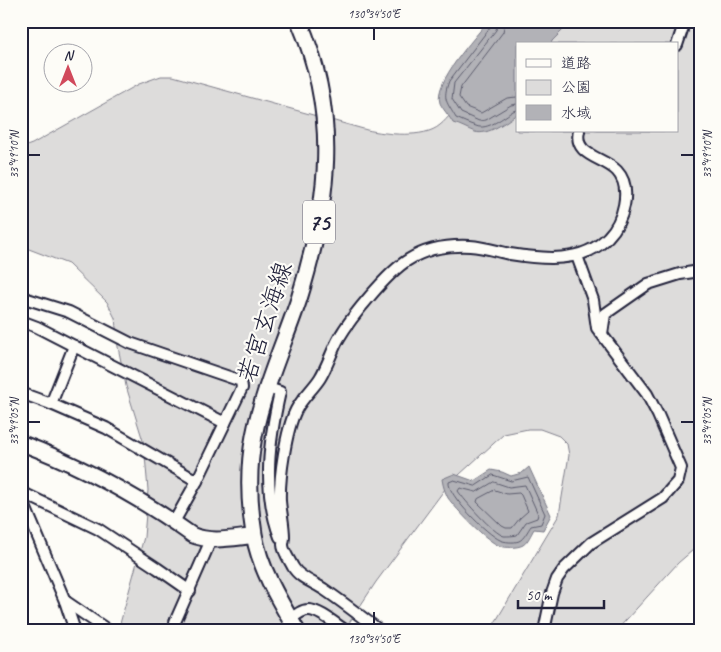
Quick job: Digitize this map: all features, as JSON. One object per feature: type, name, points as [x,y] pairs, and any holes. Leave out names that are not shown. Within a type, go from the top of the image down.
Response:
[{"type":"main road","name":"若宮玄海線","points":[[294,625],[265,571],[254,536],[250,485],[252,455],[258,417],[298,299],[317,235],[326,180],[325,119],[321,92],[313,58],[299,21]]},
{"type":"street","points":[[678,42],[682,30],[681,21]]},
{"type":"street","points":[[283,545],[280,498],[282,472],[284,454],[296,410],[321,376],[339,338],[356,313],[400,265],[418,254],[436,248],[455,246],[488,248],[537,258],[577,256],[601,244],[613,232],[624,205],[625,191],[621,178],[617,171],[592,156],[579,145],[579,132]]},
{"type":"street","points":[[544,631],[552,593],[557,579],[564,569],[591,542],[663,498],[673,488],[680,476],[681,468],[658,415],[646,394],[597,328],[593,300],[577,256]]},
{"type":"street","points":[[602,334],[606,314],[648,284],[680,274],[700,271]]},
{"type":"street","points":[[21,296],[69,312],[130,343],[241,381],[242,388],[197,481],[174,522]]},
{"type":"street","points":[[21,322],[38,327],[225,423]]},
{"type":"street","points":[[51,404],[74,346]]},
{"type":"street","points":[[268,388],[280,392],[273,422],[269,460],[271,505],[275,524],[294,569],[323,588],[380,631]]},
{"type":"street","points":[[21,394],[51,404],[106,428],[197,481]]},
{"type":"street","points":[[21,443],[87,471],[124,491],[192,535],[202,539],[211,540],[254,536]]},
{"type":"street","points":[[21,492],[98,529],[190,591]]},
{"type":"street","points":[[21,497],[65,601],[75,631]]},
{"type":"street","points":[[177,631],[175,622],[211,540]]},
{"type":"street","points":[[65,601],[109,631]]},
{"type":"street","points":[[294,625],[302,612],[308,610],[315,611],[346,631]]},
{"type":"green space","points":[[514,21],[700,21],[700,544],[678,563],[616,631],[490,631],[559,515],[569,455],[567,444],[559,436],[540,429],[528,429],[504,434],[448,485],[376,582],[347,626],[341,631],[118,631],[144,537],[148,490],[144,444],[126,386],[118,347],[115,318],[107,302],[68,264],[21,246],[21,148],[32,144],[139,84],[161,76],[173,76],[367,130],[384,133],[415,134],[425,132],[440,125],[451,114]]},
{"type":"water","points":[[488,21],[571,22],[552,42],[516,42],[516,115],[486,132],[475,132],[453,123],[440,103],[443,84],[456,60]]},
{"type":"water","points":[[529,467],[551,515],[543,530],[534,529],[525,544],[515,547],[500,546],[480,532],[448,498],[442,479],[454,474],[474,481],[491,470],[511,476],[522,473]]}]
